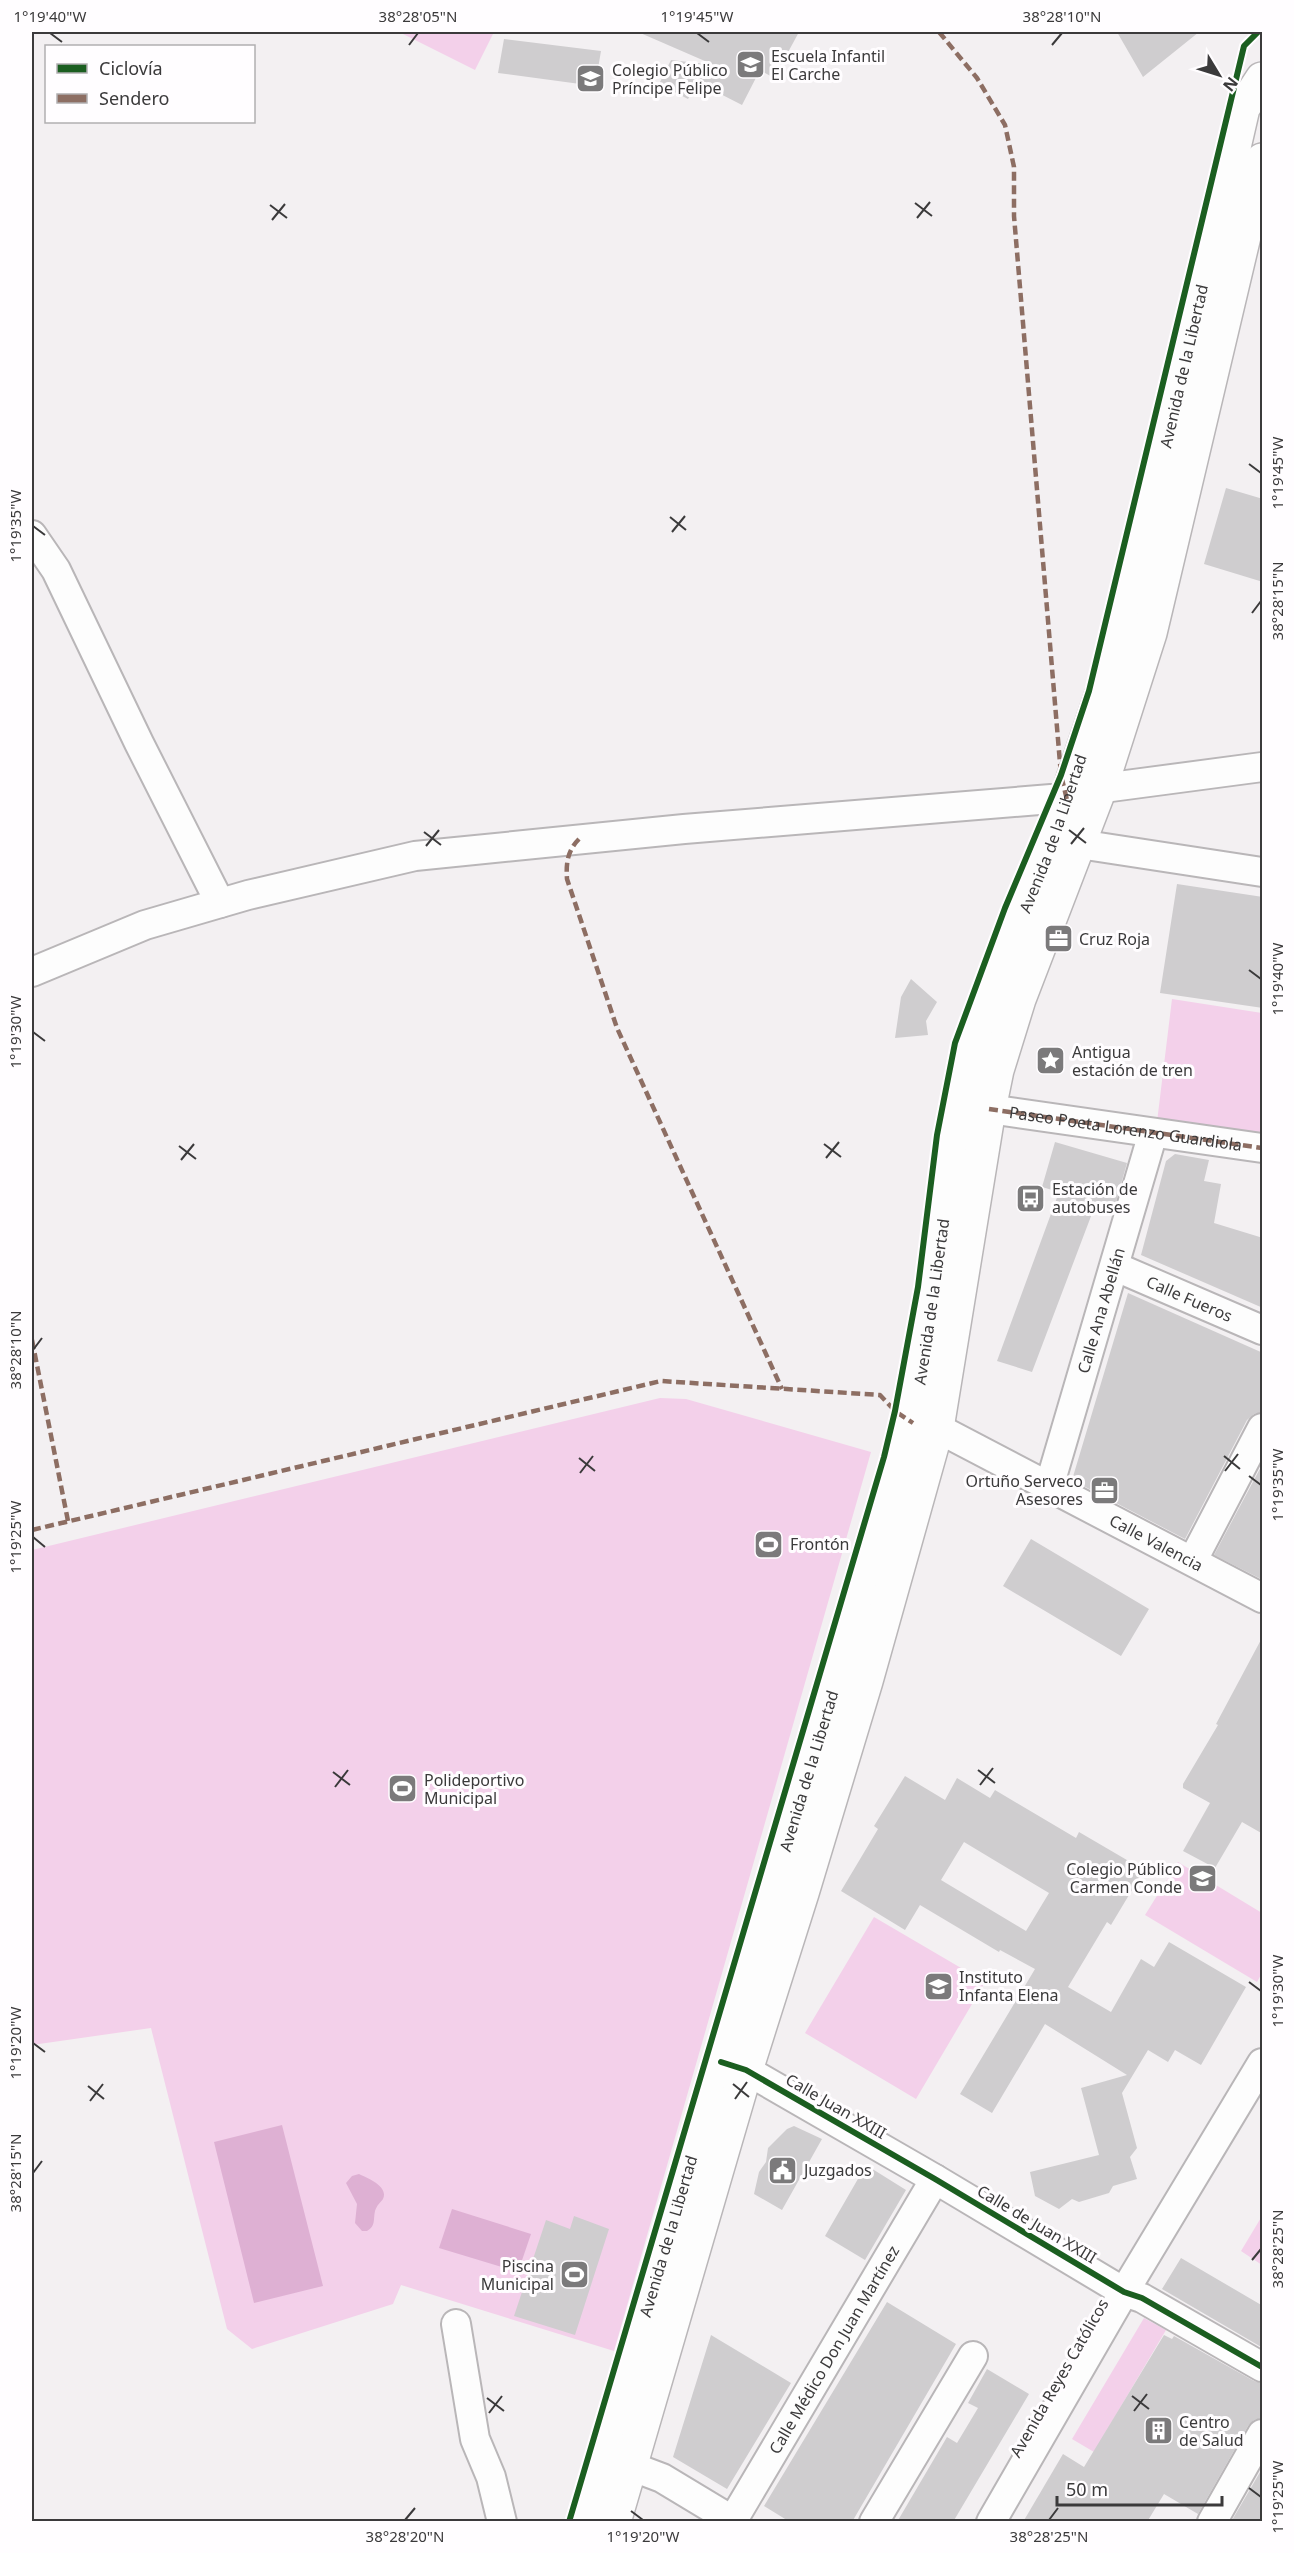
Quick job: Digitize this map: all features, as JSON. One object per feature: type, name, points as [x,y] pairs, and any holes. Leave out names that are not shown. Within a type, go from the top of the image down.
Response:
[{"type":"main road","name":"Avenida de la Libertad","points":[[925,1425],[933,1297],[956,1130],[978,1032],[992,990],[1067,800],[1095,720],[1126,613],[1244,108],[1263,79]]},
{"type":"main road","points":[[584,2522],[617,2462],[733,2066],[802,1893],[866,1681],[925,1425],[951,1355],[988,1109],[1000,1061],[1019,999],[1102,783],[1150,633],[1263,160]]},
{"type":"main road","points":[[614,2522],[617,2462]]},
{"type":"street","points":[[32,535],[56,570],[139,743],[220,903]]},
{"type":"street","points":[[1102,783],[1111,787],[1263,767]]},
{"type":"street","points":[[32,972],[145,925],[220,903],[415,856],[684,829],[1051,799],[1067,800]]},
{"type":"street","points":[[1079,844],[1263,872]]},
{"type":"street","name":"Paseo Poeta Lorenzo Guardiola","points":[[988,1109],[1263,1149]]},
{"type":"street","name":"Calle Ana Abellán","points":[[1049,1487],[1116,1267],[1153,1133]]},
{"type":"street","name":"Calle Fueros","points":[[1116,1267],[1263,1330]]},
{"type":"street","name":"Calle Valencia","points":[[925,1425],[1193,1560],[1263,1598]]},
{"type":"street","points":[[1193,1560],[1263,1428]]},
{"type":"street","name":"Avenida Reyes Católicos","points":[[991,2522],[1124,2292],[1263,2063]]},
{"type":"street","name":"Calle Juan XXIII","points":[[733,2066],[935,2179]]},
{"type":"street","name":"Calle de Juan XXIII","points":[[935,2179],[1124,2292]]},
{"type":"street","name":"Calle Médico Don Juan Martínez","points":[[734,2521],[935,2179]]},
{"type":"street","points":[[1124,2292],[1142,2298],[1263,2367]]},
{"type":"street","points":[[456,2324],[475,2439],[491,2477],[502,2522]]},
{"type":"street","points":[[874,2522],[972,2356]]},
{"type":"street","points":[[1212,2522],[1263,2434]]},
{"type":"street","points":[[617,2462],[662,2478],[734,2521]]},
{"type":"shaded area","points":[[399,32],[494,32],[475,70]]},
{"type":"shaded area","points":[[1172,999],[1262,1013],[1262,1137],[1157,1122]]},
{"type":"shaded area","name":"Polideportivo Municipal","points":[[660,1398],[686,1399],[871,1452],[614,2351],[401,2285],[393,2304],[252,2349],[227,2329],[151,2028],[32,2045],[32,1550]]},
{"type":"shaded area","points":[[1178,1862],[1262,1913],[1262,1973],[1257,1982],[1145,1915]]},
{"type":"shaded area","points":[[874,1917],[985,1982],[916,2099],[805,2033]]},
{"type":"shaded area","points":[[282,2125],[323,2286],[254,2303],[214,2142]]},
{"type":"shaded area","points":[[359,2174],[380,2186],[384,2194],[375,2211],[373,2225],[367,2231],[362,2231],[355,2223],[357,2204],[346,2183],[352,2176]]},
{"type":"shaded area","points":[[452,2209],[531,2234],[518,2272],[439,2248]]},
{"type":"shaded area","points":[[1262,2216],[1262,2265],[1241,2251]]},
{"type":"shaded area","points":[[1144,2318],[1166,2330],[1094,2452],[1072,2439]]},
{"type":"building","points":[[638,32],[799,32],[774,78],[760,70],[742,105],[697,82],[688,99],[659,84],[671,60],[714,65]]},
{"type":"building","points":[[1117,32],[1199,32],[1143,77]]},
{"type":"building","points":[[504,39],[601,51],[595,86],[498,73]]},
{"type":"building","points":[[1226,488],[1263,499],[1263,582],[1204,564]]},
{"type":"building","points":[[1177,884],[1263,897],[1263,1008],[1160,993]]},
{"type":"building","points":[[911,979],[937,1002],[926,1021],[928,1035],[895,1038],[901,997]]},
{"type":"building","points":[[1055,1142],[1127,1163],[1114,1209],[1096,1203],[1032,1372],[997,1361],[1059,1192],[1042,1187]]},
{"type":"building","points":[[1175,1154],[1209,1160],[1204,1181],[1221,1184],[1214,1223],[1263,1238],[1263,1308],[1141,1255],[1166,1161]]},
{"type":"building","points":[[1128,1293],[1263,1353],[1263,1412],[1254,1414],[1247,1420],[1185,1539],[1072,1480]]},
{"type":"building","points":[[1263,1463],[1263,1580],[1214,1555]]},
{"type":"building","points":[[1031,1539],[1149,1609],[1121,1656],[1003,1586]]},
{"type":"building","points":[[1263,1636],[1263,1834],[1242,1822],[1215,1868],[1183,1851],[1210,1803],[1183,1788],[1183,1784],[1218,1725],[1216,1724]]},
{"type":"building","points":[[905,1776],[945,1800],[957,1778],[990,1798],[995,1790],[1076,1838],[1079,1832],[1144,1870],[1111,1925],[1107,1922],[1068,1987],[1111,2012],[1141,1959],[1154,1967],[1169,1942],[1246,1987],[1201,2065],[1175,2050],[1168,2062],[1148,2050],[1122,2093],[1137,2148],[1130,2157],[1137,2179],[1113,2186],[1109,2193],[1079,2202],[1072,2199],[1059,2209],[1035,2196],[1030,2172],[1099,2155],[1081,2088],[1127,2075],[1045,2024],[992,2113],[960,2094],[1035,1969],[1000,1950],[999,1952],[920,1905],[905,1930],[841,1891],[878,1829],[874,1826]],"holes":[[[964,1842],[1049,1893],[1026,1931],[941,1880]]]},
{"type":"building","name":"Juzgados","points":[[794,2126],[822,2139],[782,2210],[754,2194],[759,2172],[766,2162],[768,2148],[787,2129]]},
{"type":"building","points":[[866,2165],[906,2190],[865,2260],[825,2236]]},
{"type":"building","points":[[574,2216],[609,2229],[575,2335],[514,2316],[546,2220],[570,2229]]},
{"type":"building","points":[[1181,2258],[1263,2306],[1263,2348],[1162,2289]]},
{"type":"building","points":[[887,2302],[956,2344],[852,2522],[790,2522],[764,2506]]},
{"type":"building","points":[[711,2335],[791,2383],[727,2489],[673,2457]]},
{"type":"building","points":[[1164,2335],[1172,2339],[1174,2336],[1254,2381],[1263,2383],[1263,2418],[1254,2420],[1248,2426],[1198,2514],[1164,2494],[1147,2522],[1023,2522],[1063,2454],[1084,2467]]},
{"type":"building","points":[[987,2369],[1029,2394],[953,2522],[897,2522],[947,2437],[957,2443],[978,2408],[968,2403]]},
{"type":"building","points":[[1263,2467],[1263,2522],[1231,2522]]},
{"type":"marked path","points":[[939,32],[977,78],[1005,125],[1014,167],[1014,216],[1061,775],[1067,800]]},
{"type":"marked path","points":[[579,839],[568,858],[567,879],[617,1028],[782,1389]]},
{"type":"marked path","points":[[989,1109],[1262,1148]]},
{"type":"marked path","points":[[32,1340],[68,1521]]},
{"type":"marked path","points":[[32,1530],[661,1381],[880,1395],[895,1411],[913,1423]]},
{"type":"cycle path","points":[[569,2522],[884,1457],[918,1287],[937,1135],[955,1043],[1005,908],[1061,775],[1089,691],[1244,46],[1258,32]]},
{"type":"cycle path","points":[[721,2062],[746,2070],[1124,2292],[1142,2298],[1262,2367]]},
{"type":"place","name":"Escuela Infantil El Carche","points":[[750,65]]},
{"type":"place","name":"Colegio Público Príncipe Felipe","points":[[591,79]]},
{"type":"place","name":"Cruz Roja","points":[[1058,939]]},
{"type":"place","name":"Antigua estación de tren","points":[[1051,1061]]},
{"type":"place","name":"Estación de autobuses","points":[[1031,1198]]},
{"type":"place","name":"Ortuño Serveco Asesores","points":[[1104,1490]]},
{"type":"place","name":"Frontón","points":[[769,1544]]},
{"type":"place","name":"Polideportivo Municipal","points":[[403,1789]]},
{"type":"place","name":"Colegio Público Carmen Conde","points":[[1203,1878]]},
{"type":"place","name":"Instituto Infanta Elena","points":[[938,1986]]},
{"type":"place","name":"Juzgados","points":[[783,2170]]},
{"type":"place","name":"Piscina Municipal","points":[[575,2275]]},
{"type":"place","name":"Centro de Salud","points":[[1158,2431]]}]
